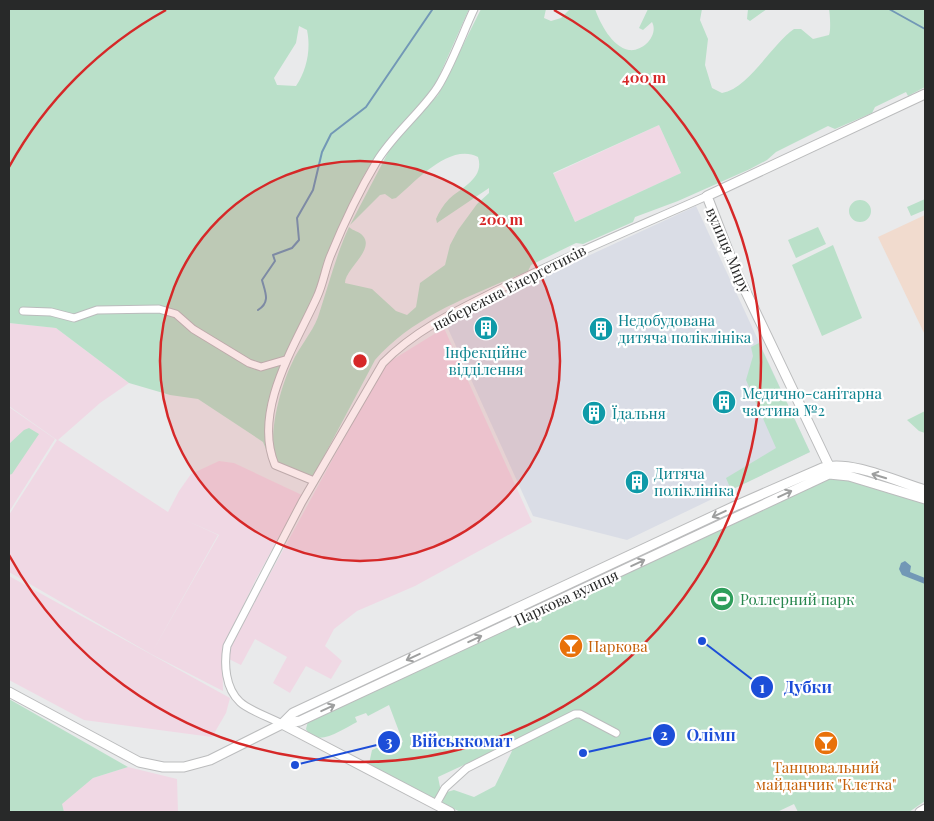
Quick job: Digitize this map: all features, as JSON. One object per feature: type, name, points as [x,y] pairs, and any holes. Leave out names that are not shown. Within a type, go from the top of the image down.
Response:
[{"type":"street","points":[[314,481],[275,465],[272,458],[269,430],[272,406],[285,360],[318,294],[330,257],[376,162],[390,142],[436,90],[474,9]]},
{"type":"street","name":"набережна Енергетиків","points":[[282,724],[240,702],[230,686],[224,664],[227,646],[314,481],[372,381],[395,352],[444,317],[581,250],[707,196],[925,94]]},
{"type":"street","name":"вулиця Миру","points":[[707,196],[736,271],[828,466],[835,474]]},
{"type":"street","points":[[23,311],[51,312],[74,318],[97,310],[158,309],[176,314],[193,329],[249,363],[261,367],[285,360]]},
{"type":"street","points":[[828,466],[852,468],[925,490]]},
{"type":"street","name":"Паркова вулиця","points":[[282,724],[293,713],[735,506],[828,466]]},
{"type":"street","name":"Паркова вулиця","points":[[282,724],[300,721],[829,474],[849,476],[925,499]]},
{"type":"street","points":[[9,692],[139,762],[164,767],[184,766],[210,760],[282,724],[450,812]]},
{"type":"street","points":[[436,804],[445,788],[467,768],[575,714],[580,714],[616,733]]},
{"type":"street","points":[[920,812],[925,809]]},
{"type":"shaded area","points":[[659,125],[681,173],[575,222],[553,174]]},
{"type":"shaded area","points":[[696,206],[810,452],[627,540],[533,516],[445,322]]},
{"type":"shaded area","points":[[925,215],[925,335],[878,237]]},
{"type":"shaded area","points":[[9,323],[56,328],[129,383],[100,403],[58,440],[168,512],[191,474],[219,461],[234,463],[302,495],[256,579],[222,649],[223,691],[151,654],[9,572],[9,515],[57,440],[9,406]],"holes":[[[183,519],[219,535],[151,654],[218,535]]]},
{"type":"shaded area","points":[[444,328],[532,522],[415,586],[357,611],[334,629],[325,646],[342,661],[331,679],[306,666],[290,693],[273,683],[287,657],[255,639],[241,665],[227,658],[235,638],[384,365]]},
{"type":"shaded area","points":[[9,407],[55,439],[9,512]]},
{"type":"shaded area","points":[[9,576],[230,698],[226,713],[212,737],[84,720],[9,680]]},
{"type":"shaded area","points":[[128,767],[177,779],[178,812],[64,812],[61,804],[93,778]]},
{"type":"green space","points":[[9,9],[469,9],[437,81],[423,101],[381,149],[364,175],[291,349],[272,411],[269,456],[263,442],[198,399],[170,395],[129,383],[56,328],[9,323]],"holes":[[[299,26],[307,30],[309,45],[307,59],[300,80],[296,86],[277,85],[274,78],[296,43]]]},
{"type":"green space","points":[[481,9],[546,9],[544,18],[551,21],[561,18],[570,9],[595,9],[603,27],[612,39],[623,48],[634,50],[648,42],[653,32],[652,22],[643,30],[639,28],[648,9],[702,9],[700,20],[708,39],[705,65],[712,88],[722,93],[732,89],[751,75],[785,36],[794,29],[801,29],[813,39],[829,35],[829,9],[925,9],[925,87],[908,96],[906,92],[875,107],[872,113],[835,129],[828,126],[776,152],[767,160],[750,169],[678,201],[635,217],[633,222],[583,244],[576,243],[531,265],[528,271],[446,307],[408,330],[375,360],[313,477],[278,463],[274,453],[273,441],[276,413],[283,385],[295,357],[318,317],[336,260],[349,227],[361,234],[366,241],[363,253],[346,278],[345,283],[372,289],[396,311],[407,315],[416,307],[420,283],[445,265],[450,245],[458,230],[477,204],[489,193],[489,188],[437,223],[436,219],[445,204],[471,182],[478,171],[478,157],[467,154],[456,155],[434,166],[396,198],[392,199],[385,194],[380,195],[350,225],[393,143],[438,95]],"holes":[[[659,125],[681,173],[575,222],[553,173]]]},
{"type":"green space","points":[[748,9],[767,9],[750,21],[747,19]]},
{"type":"green space","points":[[925,199],[925,210],[911,216],[907,207]]},
{"type":"green space","points":[[860,200],[868,203],[871,211],[868,219],[860,222],[852,219],[849,211],[852,203]]},
{"type":"green space","points":[[818,227],[826,244],[796,258],[788,240]]},
{"type":"green space","points":[[833,245],[862,318],[822,336],[792,265]]},
{"type":"green space","points":[[759,343],[810,452],[731,490],[726,478],[776,448],[746,380],[753,356],[751,347]]},
{"type":"green space","points":[[925,411],[925,433],[919,431],[907,420]]},
{"type":"green space","points":[[29,428],[39,434],[12,474],[9,475],[9,444],[24,430]]},
{"type":"green space","points":[[811,477],[812,479],[299,717],[298,715]]},
{"type":"green space","points":[[829,478],[842,478],[925,501],[925,801],[909,812],[798,812],[794,804],[777,812],[461,812],[444,807],[442,799],[447,792],[454,790],[474,797],[495,786],[512,751],[509,744],[438,777],[441,792],[433,800],[369,764],[372,750],[388,743],[390,748],[403,742],[389,705],[368,716],[366,713],[355,717],[357,722],[330,736],[316,737],[310,735],[306,729],[308,721]]},
{"type":"green space","points":[[9,699],[128,767],[93,778],[62,804],[64,812],[9,812]]},
{"type":"water","points":[[905,561],[911,566],[910,572],[925,578],[925,584],[902,575],[899,569],[901,563]]},
{"type":"waterway","points":[[889,9],[925,29]]},
{"type":"waterway","points":[[258,310],[265,304],[262,280],[275,261],[273,255],[292,248],[299,240],[297,218],[313,190],[322,152],[331,134],[366,107],[432,10]]},
{"type":"place","name":"Інфекційне відділення","points":[[486,328]]},
{"type":"place","name":"Недобудована дитяча поліклініка","points":[[601,329]]},
{"type":"place","name":"Медично-санітарна частина №2","points":[[724,402]]},
{"type":"place","name":"Їдальня","points":[[594,413]]},
{"type":"place","name":"Дитяча поліклініка","points":[[637,482]]},
{"type":"place","name":"Роллерний парк","points":[[722,599]]},
{"type":"place","name":"Дубки","points":[[702,641]]},
{"type":"place","name":"Паркова","points":[[571,646]]},
{"type":"place","name":"Танцювальний майданчик \"Клєтка\"","points":[[826,743]]},
{"type":"place","name":"Олімп","points":[[583,753]]},
{"type":"place","name":"Військкомат","points":[[295,765]]}]
